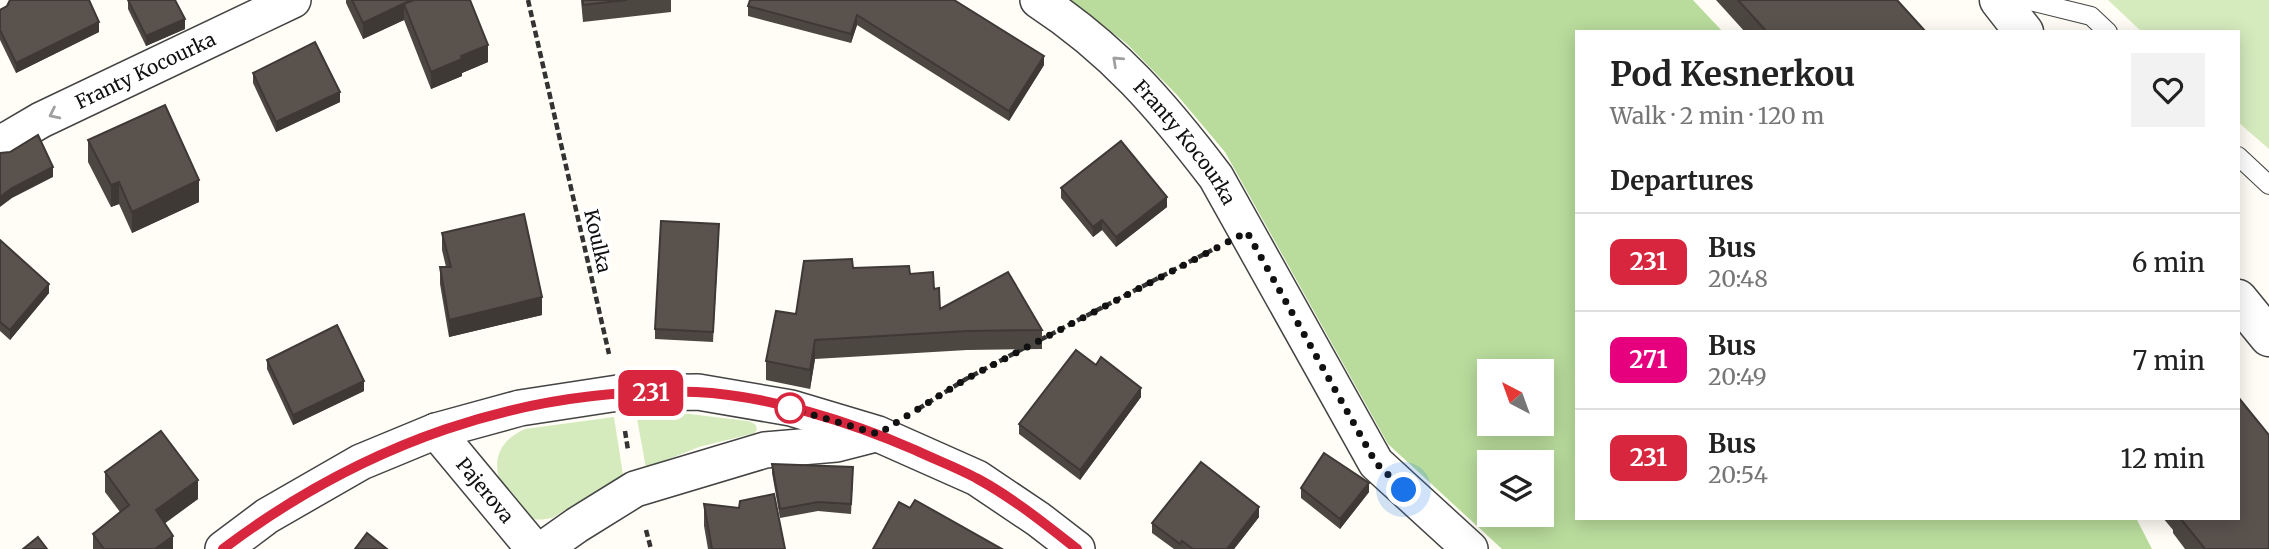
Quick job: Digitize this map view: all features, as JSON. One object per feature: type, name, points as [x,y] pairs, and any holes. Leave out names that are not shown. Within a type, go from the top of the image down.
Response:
[{"type":"street","name":"Franty Kocourka","points":[[0,144],[41,120],[293,0]]},
{"type":"street","name":"Franty Kocourka","points":[[1038,0],[1105,49],[1136,79],[1185,136],[1216,177],[1376,463],[1470,549]]},
{"type":"street","points":[[1999,0],[2022,30]]},
{"type":"street","points":[[2240,301],[2269,337]]},
{"type":"street","points":[[223,549],[267,516],[361,462],[436,431],[520,408],[618,393],[698,392],[791,408],[878,434],[977,478],[1077,549]]},
{"type":"street","name":"Pajerova","points":[[436,431],[534,549]]},
{"type":"street","points":[[543,549],[635,489],[765,450],[836,444],[878,434]]},
{"type":"lane","points":[[2026,0],[2091,16],[2106,30]]},
{"type":"lane","points":[[2240,158],[2269,185]]},
{"type":"path","name":"Koulka","points":[[528,0],[618,393],[635,489]]},
{"type":"path","points":[[1039,340],[1247,232]]},
{"type":"path","points":[[878,434],[966,379],[1027,347]]},
{"type":"green space","points":[[1071,0],[1693,0],[1721,30],[1575,30],[1575,520],[2137,520],[2152,549],[1502,549],[1478,527],[1554,527],[1554,450],[1477,450],[1477,526],[1388,444],[1225,152],[1177,95],[1127,44]]},
{"type":"green space","points":[[2108,0],[2269,0],[2269,149],[2240,124],[2240,30],[2140,30]]},
{"type":"green space","points":[[636,413],[681,413],[748,421],[755,424],[757,429],[755,433],[699,447],[646,468]]},
{"type":"green space","points":[[614,417],[623,475],[552,518],[530,518],[509,497],[498,475],[497,464],[504,445],[513,436],[525,429]]},
{"type":"building","points":[[10,0],[89,0],[99,22],[16,63],[0,30],[0,10],[7,6]]},
{"type":"building","points":[[128,0],[175,0],[185,19],[146,36]]},
{"type":"building","points":[[352,0],[411,0],[363,23]]},
{"type":"building","points":[[414,0],[470,0],[488,45],[431,72],[404,4]]},
{"type":"building","points":[[583,0],[627,0],[583,5]]},
{"type":"building","points":[[750,0],[954,0],[1044,56],[1009,111],[857,15],[851,34],[748,6]]},
{"type":"building","points":[[1738,0],[1897,0],[1924,30],[1765,30]]},
{"type":"building","points":[[315,42],[340,92],[276,122],[253,73]]},
{"type":"building","points":[[165,105],[199,180],[132,212],[119,182],[111,185],[88,140]]},
{"type":"building","points":[[38,135],[53,167],[0,197],[0,153],[10,152]]},
{"type":"building","points":[[1121,141],[1167,197],[1116,237],[1102,220],[1093,227],[1061,188]]},
{"type":"building","points":[[524,214],[542,297],[449,320],[440,267],[451,267],[442,233]]},
{"type":"building","points":[[661,221],[719,224],[713,332],[655,329]]},
{"type":"building","points":[[0,240],[49,284],[10,330],[0,322]]},
{"type":"building","points":[[852,259],[853,268],[909,266],[910,274],[933,272],[934,289],[939,288],[940,309],[1008,272],[1042,330],[967,331],[815,340],[810,370],[766,361],[776,311],[796,314],[804,261]]},
{"type":"building","points":[[337,325],[364,381],[293,415],[267,360]]},
{"type":"building","points":[[1076,350],[1096,365],[1101,357],[1141,388],[1080,470],[1019,424]]},
{"type":"building","points":[[2240,399],[2269,435],[2269,549],[2205,549],[2182,520],[2240,520]]},
{"type":"building","points":[[161,431],[198,480],[156,510],[173,536],[155,549],[104,549],[93,534],[129,505],[105,472]]},
{"type":"building","points":[[1324,453],[1369,483],[1340,519],[1301,488]]},
{"type":"building","points":[[1201,462],[1259,507],[1227,549],[1193,549],[1182,541],[1180,544],[1152,523]]},
{"type":"building","points":[[772,464],[853,467],[851,504],[818,502],[780,509]]},
{"type":"building","points":[[774,494],[785,549],[712,549],[704,504],[739,508],[740,501]]},
{"type":"building","points":[[915,500],[1002,549],[873,549],[899,502],[910,508]]},
{"type":"building","points":[[367,533],[387,549],[355,549]]},
{"type":"building","points":[[38,537],[47,549],[23,549]]},
{"type":"bus line","name":"231","points":[[223,549],[267,516],[361,462],[436,431],[520,408],[618,393],[698,392],[791,408],[878,434],[977,478],[1077,549]]},
{"type":"route","points":[[790,408],[878,434],[966,379],[1247,232],[1376,463],[1404,490]]}]
